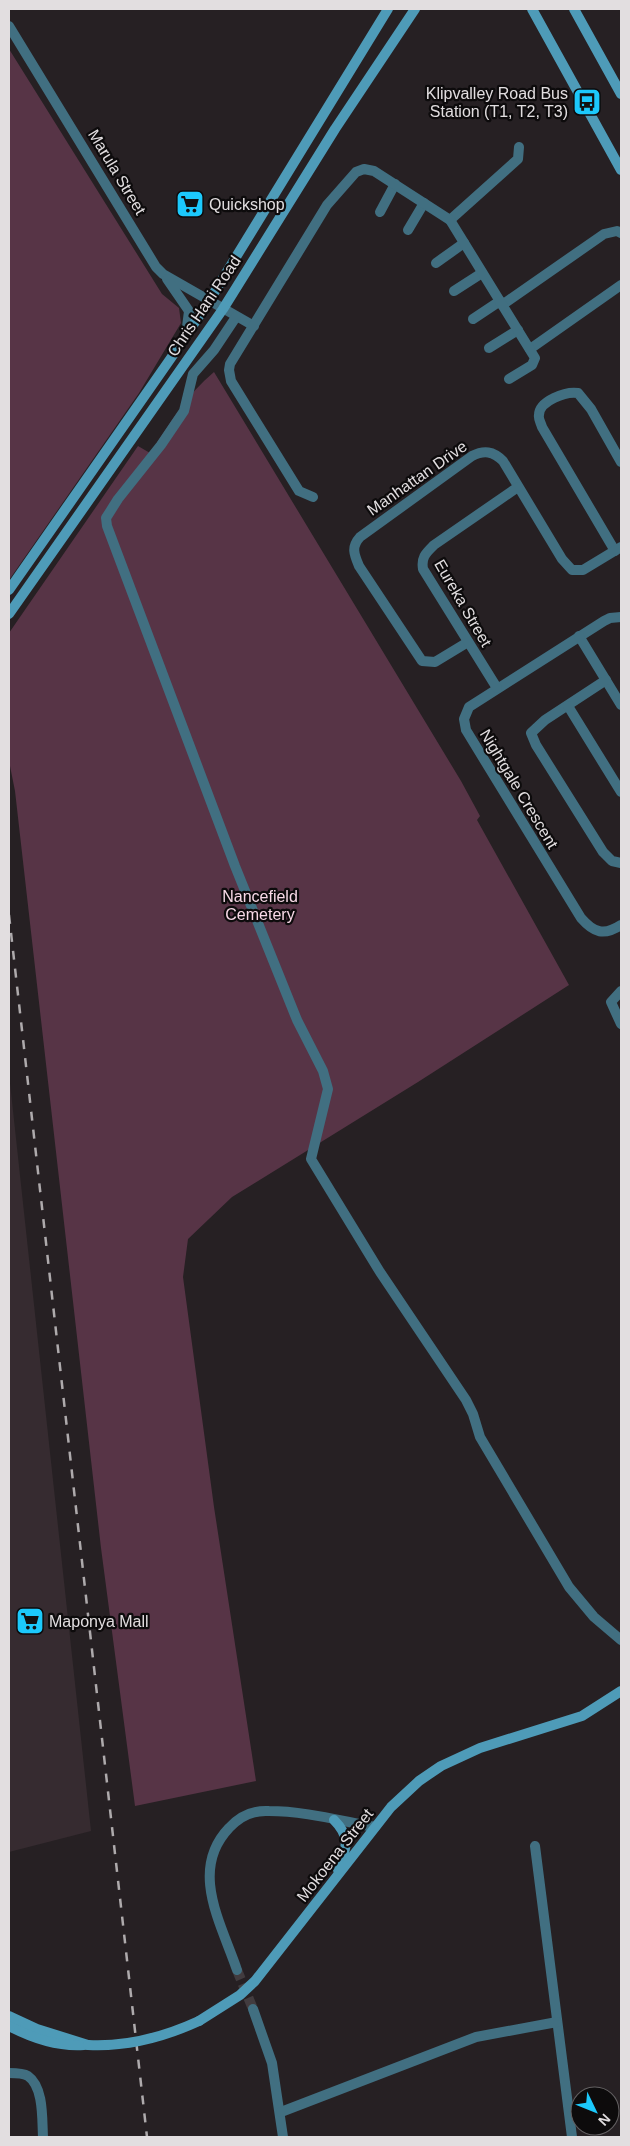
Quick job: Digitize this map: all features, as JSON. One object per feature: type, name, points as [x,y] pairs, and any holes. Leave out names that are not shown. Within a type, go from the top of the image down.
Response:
[{"type":"main road","name":"Chris Hani Road","points":[[9,590],[209,301],[388,9]]},
{"type":"main road","name":"Chris Hani Road","points":[[9,614],[223,309],[335,129],[415,9]]},
{"type":"main road","points":[[532,9],[621,170]]},
{"type":"main road","points":[[574,9],[621,94]]},
{"type":"main road","name":"Mokoena Street","points":[[9,2026],[36,2038],[88,2045],[110,2045],[153,2038],[199,2021],[240,1995],[255,1981],[375,1827],[403,1795],[441,1766],[480,1748],[582,1716],[621,1691]]},
{"type":"main road","points":[[334,1820],[345,1834],[346,1841],[334,1880]]},
{"type":"main road","name":"Mokoena Street","points":[[9,2016],[70,2042]]},
{"type":"street","name":"Marula Street","points":[[9,26],[87,151],[145,250],[163,274],[254,326]]},
{"type":"street","points":[[450,220],[518,159],[519,147]]},
{"type":"street","points":[[313,497],[299,491],[231,381],[229,370],[230,364],[327,205],[349,178],[364,169],[374,171],[450,220],[530,349],[535,361],[509,379]]},
{"type":"street","points":[[380,212],[395,184]]},
{"type":"street","points":[[408,230],[424,203]]},
{"type":"street","points":[[473,319],[501,303],[604,234],[616,231],[621,233]]},
{"type":"street","points":[[436,263],[464,244]]},
{"type":"street","points":[[454,291],[482,273]]},
{"type":"street","points":[[163,274],[189,311],[186,336]]},
{"type":"street","points":[[530,349],[621,285]]},
{"type":"street","points":[[236,316],[214,350],[193,374],[184,410],[161,445],[118,499],[106,518],[106,526],[235,866],[297,1020],[323,1071],[328,1089],[311,1159],[380,1272],[466,1400],[473,1414],[480,1437],[569,1587],[594,1617],[621,1640]]},
{"type":"street","points":[[489,348],[518,330]]},
{"type":"street","points":[[618,549],[542,427],[538,417],[542,407],[565,392],[578,393],[591,409],[621,462]]},
{"type":"street","name":"Manhattan Drive","points":[[468,642],[435,662],[422,661],[359,566],[354,553],[354,543],[400,507],[480,452],[496,455],[503,461],[562,559],[572,570],[583,570],[618,549]]},
{"type":"street","name":"Eureka Street","points":[[497,688],[423,569],[422,561],[425,554],[434,545],[518,487]]},
{"type":"street","name":"Nightgale Crescent","points":[[621,617],[610,618],[497,688],[469,707],[464,718],[466,730],[581,918],[594,930],[601,933],[611,932],[621,925]]},
{"type":"street","points":[[579,636],[621,705]]},
{"type":"street","points":[[606,680],[534,728],[531,732],[532,737],[603,852],[612,861],[621,863]]},
{"type":"street","points":[[568,706],[621,792]]},
{"type":"street","points":[[621,991],[610,1002],[621,1024]]},
{"type":"street","points":[[237,1970],[209,1882],[210,1857],[216,1844],[233,1824],[244,1815],[269,1811],[375,1827]]},
{"type":"street","points":[[535,1846],[572,2137]]},
{"type":"street","points":[[254,2009],[272,2063],[281,2112],[283,2137]]},
{"type":"street","points":[[281,2112],[476,2037],[557,2022]]},
{"type":"street","points":[[9,2073],[26,2075],[35,2084],[40,2103],[44,2137]]},
{"type":"shaded area","name":"Maponya Mall","points":[[9,1074],[91,1831],[9,1852]]},
{"type":"green space","points":[[9,49],[162,294],[179,308],[181,323],[139,393],[9,580]]},
{"type":"green space","name":"Nancefield Cemetery","points":[[214,372],[461,781],[480,816],[477,820],[569,985],[418,1082],[232,1197],[188,1239],[183,1277],[214,1507],[256,1781],[135,1806],[101,1548],[15,791],[9,761],[9,633],[138,446],[150,453],[187,400]]},
{"type":"tunnel","points":[[237,1970],[253,2009]]},
{"type":"railway","points":[[9,915],[147,2137]]},
{"type":"place","name":"Klipvalley Road Bus Station (T1, T2, T3)","points":[[587,102]]},
{"type":"place","name":"Quickshop","points":[[190,204]]},
{"type":"place","name":"Maponya Mall","points":[[30,1621]]}]
